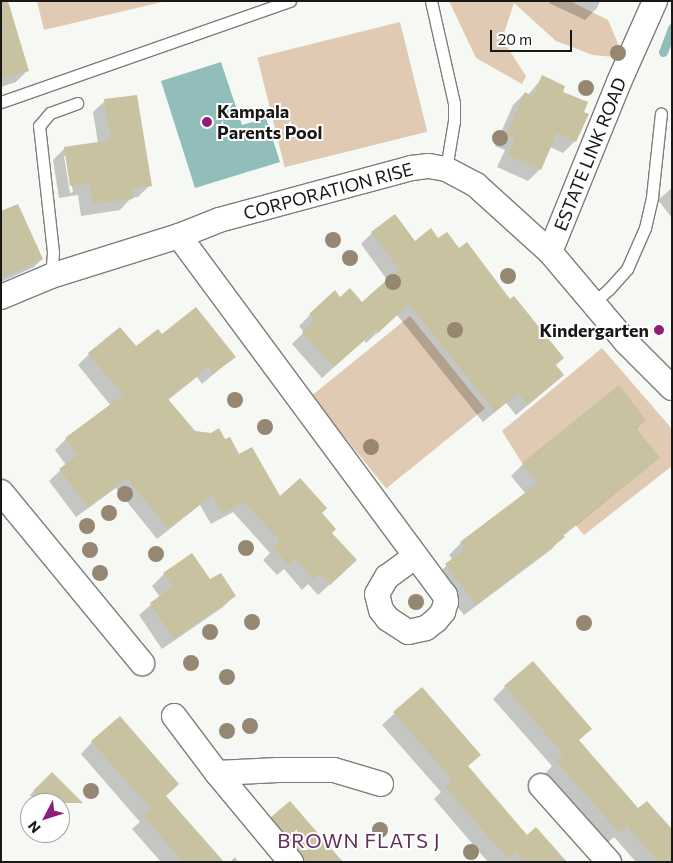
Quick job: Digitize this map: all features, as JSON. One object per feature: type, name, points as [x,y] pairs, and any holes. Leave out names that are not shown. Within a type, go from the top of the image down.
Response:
[{"type":"street","name":"ESTATE LINK ROAD","points":[[550,252],[618,82],[655,1]]},
{"type":"street","name":"CORPORATION RISE","points":[[1,297],[51,276],[179,236],[219,220],[412,168],[429,166],[446,169],[476,185],[550,252],[626,342],[672,388]]},
{"type":"street","points":[[179,236],[386,513],[415,557]]},
{"type":"street","points":[[1,492],[142,663]]},
{"type":"street","points":[[174,716],[217,773],[291,862]]},
{"type":"street","points":[[217,773],[334,770],[381,784]]},
{"type":"street","points":[[541,786],[609,862]]},
{"type":"lane","points":[[1,102],[290,1]]},
{"type":"lane","points":[[431,1],[454,103],[454,121],[446,169]]},
{"type":"lane","points":[[51,276],[53,252],[39,126],[50,114],[78,103]]},
{"type":"lane","points":[[593,303],[627,269],[645,228],[652,197],[661,113]]},
{"type":"shaded area","points":[[37,1],[166,1],[44,30]]},
{"type":"shaded area","points":[[449,1],[570,1],[608,20],[624,58],[593,55],[556,41],[514,3],[502,39],[526,76],[522,84],[476,58]]},
{"type":"shaded area","points":[[400,22],[427,132],[285,167],[257,58]]},
{"type":"shaded area","points":[[410,316],[485,408],[386,488],[311,396]]},
{"type":"shaded area","points":[[602,348],[672,429],[672,466],[584,535],[522,463],[502,431]]},
{"type":"water","name":"Kampala Parents Pool","points":[[221,62],[242,125],[266,118],[280,162],[195,188],[161,81]]},
{"type":"building","points":[[1,1],[8,1],[29,71],[1,79]]},
{"type":"building","points":[[542,75],[565,86],[563,92],[588,102],[584,112],[589,114],[576,142],[557,133],[541,170],[508,155],[515,138],[506,134],[525,92],[533,96]]},
{"type":"building","points":[[137,95],[152,186],[131,189],[133,199],[93,204],[90,183],[70,186],[64,147],[111,140],[104,99]]},
{"type":"building","points":[[18,204],[43,259],[1,278],[1,211]]},
{"type":"building","points":[[395,214],[415,241],[431,228],[438,238],[447,232],[459,248],[467,242],[510,299],[514,296],[564,358],[556,365],[564,375],[528,405],[518,393],[495,412],[409,304],[378,333],[376,330],[334,367],[302,332],[315,320],[309,314],[335,290],[340,297],[350,288],[362,302],[399,269],[371,232]]},
{"type":"building","points":[[196,307],[236,357],[213,374],[208,367],[168,399],[195,431],[211,433],[219,428],[225,439],[230,437],[239,454],[252,447],[280,496],[300,478],[327,508],[322,513],[336,529],[332,533],[357,560],[330,585],[320,574],[314,580],[296,559],[288,565],[273,548],[280,541],[244,502],[223,514],[212,495],[168,529],[127,478],[88,507],[59,469],[78,455],[65,438],[123,395],[88,353],[120,327],[136,346],[158,329],[162,334]]},
{"type":"building","points":[[619,385],[646,420],[636,428],[660,458],[563,535],[565,537],[476,605],[445,564],[465,549],[460,542],[538,483],[522,463]]},
{"type":"building","points":[[192,553],[210,579],[221,573],[236,596],[174,639],[150,603],[173,586],[163,573]]},
{"type":"building","points":[[533,661],[592,729],[579,740],[638,808],[647,801],[672,829],[672,862],[658,862],[627,826],[619,833],[556,761],[563,754],[504,686]]},
{"type":"building","points":[[422,687],[481,755],[468,766],[527,835],[536,827],[567,862],[524,862],[516,852],[508,859],[445,787],[452,780],[393,712]]},
{"type":"building","points":[[120,716],[179,784],[166,796],[224,862],[183,862],[143,816],[151,809],[91,741]]},
{"type":"building","points":[[52,772],[83,803],[70,803],[70,793],[35,793],[33,791]]},
{"type":"building","points":[[290,801],[343,862],[304,862],[302,853],[271,817]]},
{"type":"waterway","points":[[663,52],[672,28]]},
{"type":"place","name":"Kampala Parents Pool","points":[[207,122]]},
{"type":"place","name":"Kindergarten","points":[[659,330]]},
{"type":"district","name":"BROWN FLATS J","points":[[359,840]]}]
